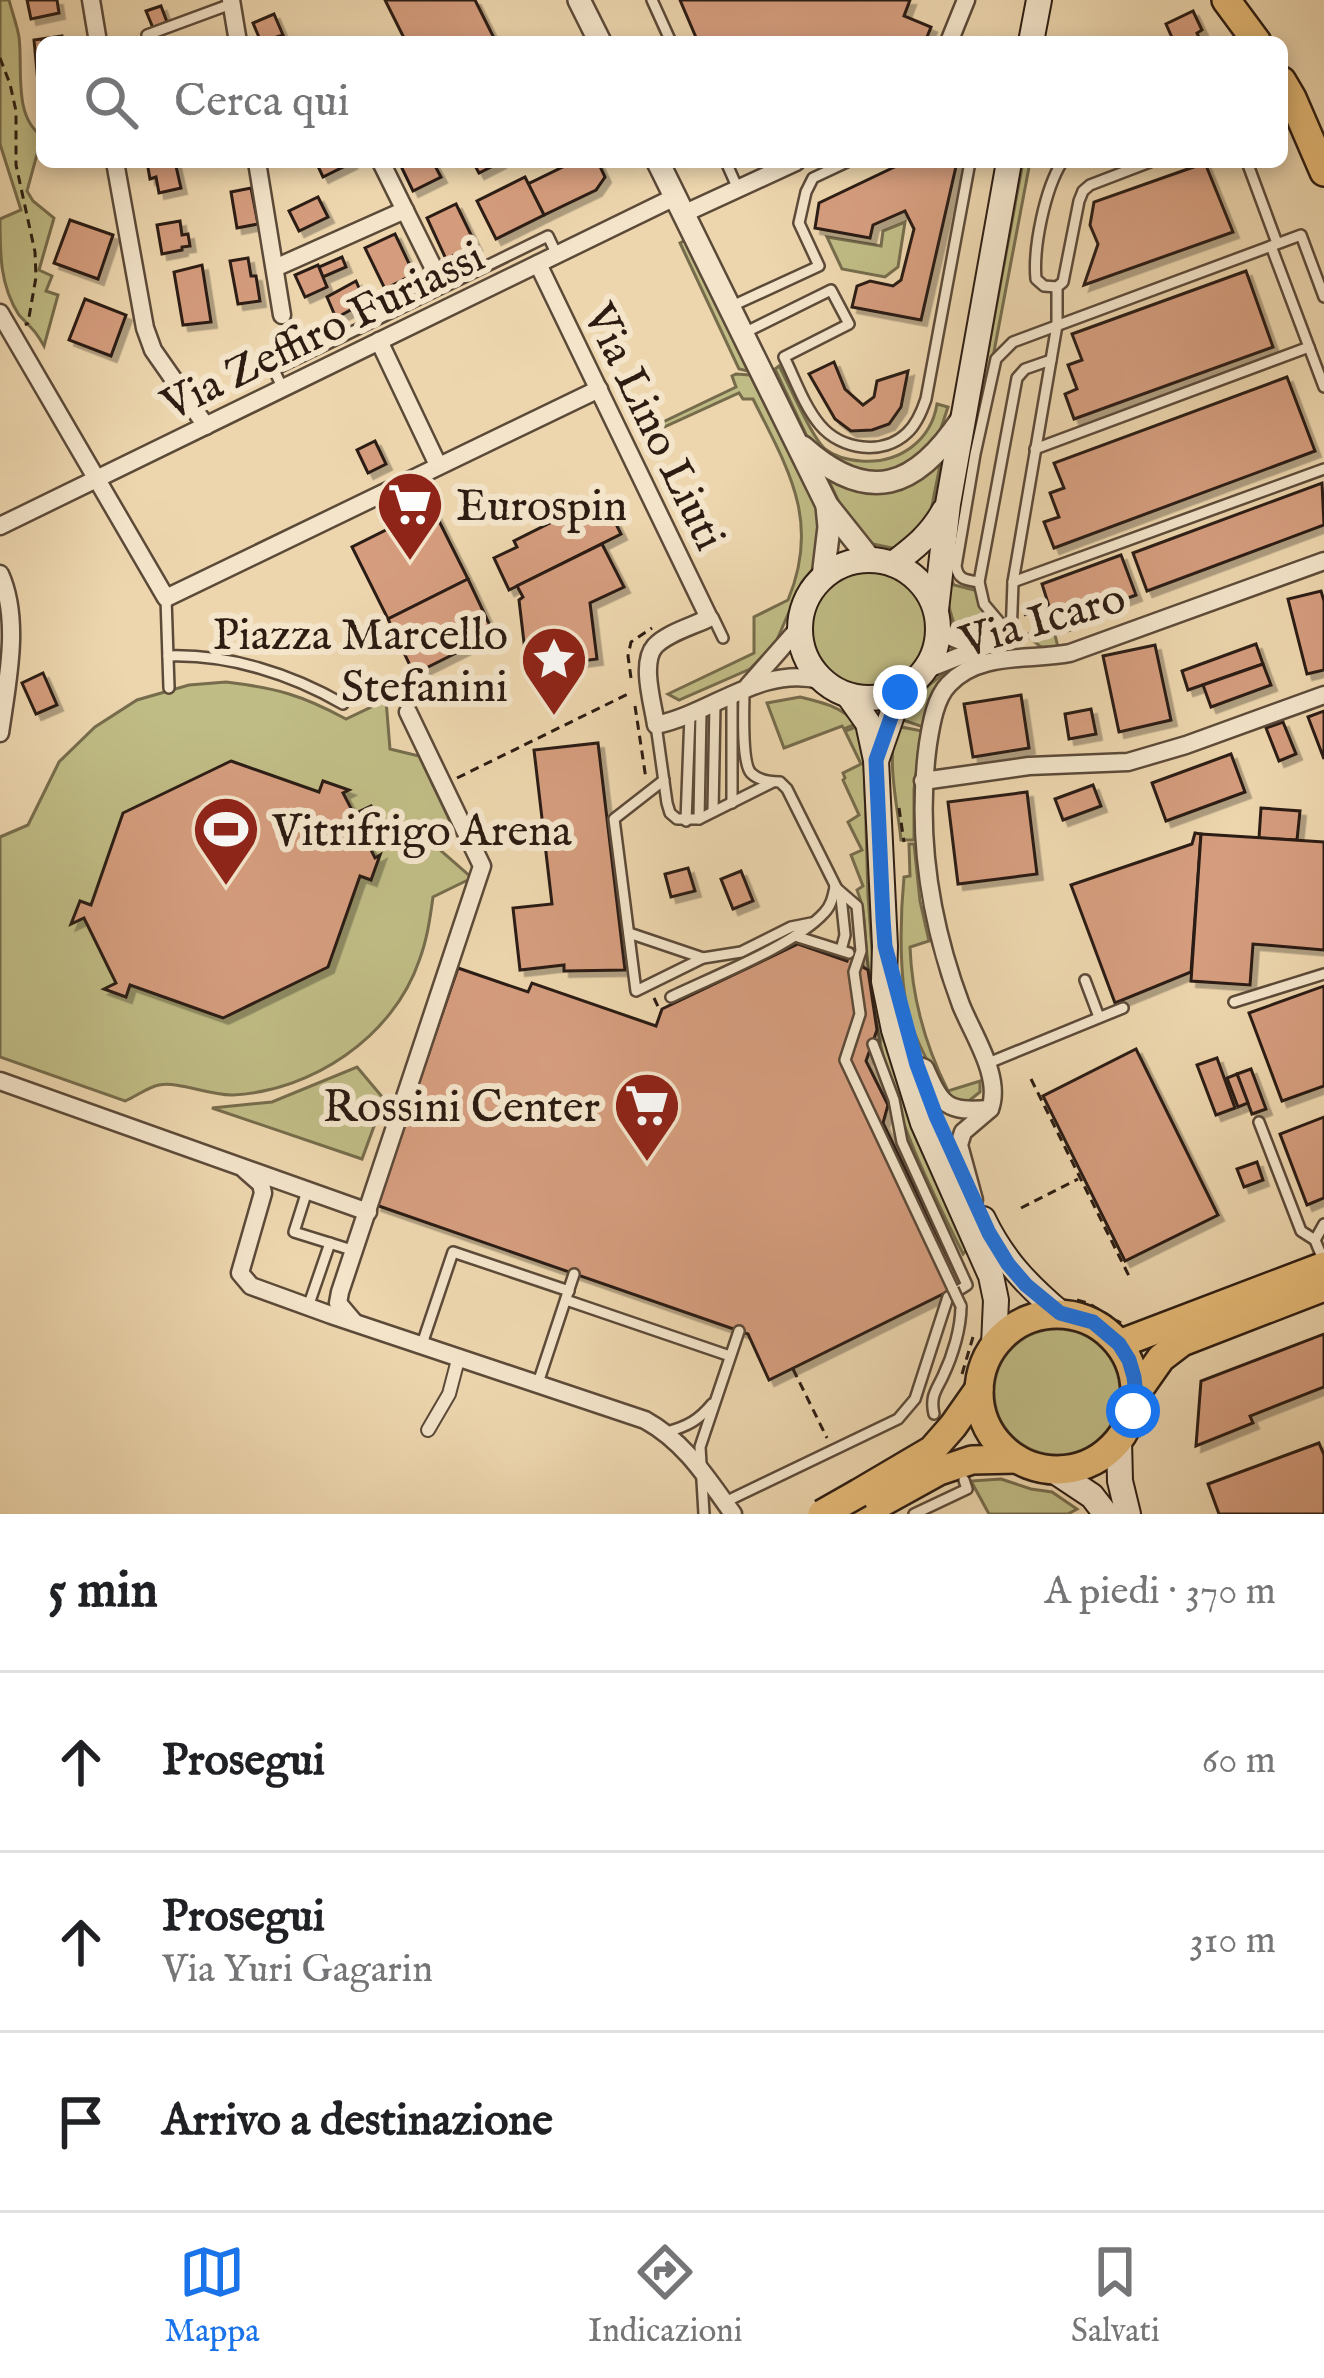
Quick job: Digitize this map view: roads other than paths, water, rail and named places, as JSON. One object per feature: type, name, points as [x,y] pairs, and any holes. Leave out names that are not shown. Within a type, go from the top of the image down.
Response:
[{"type":"main road","points":[[1032,36],[1039,0]]},
{"type":"main road","points":[[1226,0],[1253,36]]},
{"type":"main road","points":[[1288,91],[1324,172]]},
{"type":"main road","points":[[947,504],[923,541],[881,561],[837,567],[810,591],[802,609],[801,647],[820,680],[849,696],[884,698],[900,692],[926,670],[937,643],[947,504],[1008,168]]},
{"type":"main road","points":[[881,561],[912,574],[926,590],[937,619]]},
{"type":"main road","points":[[876,760],[900,692]]},
{"type":"main road","points":[[849,696],[868,723],[876,760],[884,981],[893,1030],[913,1094],[991,1276],[996,1300],[983,1366],[953,1426],[932,1450],[863,1506]]},
{"type":"main road","points":[[885,946],[936,1116],[1008,1264],[1026,1285],[1122,1335],[1321,1256]]},
{"type":"main road","points":[[1128,1514],[1120,1481],[1127,1427],[1161,1358],[1182,1342],[1324,1287]]},
{"type":"main road","points":[[987,1336],[1067,1306]]},
{"type":"main road","points":[[1122,1335],[1142,1403]]},
{"type":"main road","points":[[970,1385],[1000,1446],[1034,1467],[1072,1469],[1128,1441]]},
{"type":"main road","points":[[822,1514],[863,1506],[972,1460],[1017,1459]]},
{"type":"main road","points":[[1053,1470],[1092,1496],[1106,1514]]},
{"type":"street","points":[[91,0],[97,36]]},
{"type":"street","points":[[579,0],[597,36]]},
{"type":"street","points":[[951,36],[966,0]]},
{"type":"street","points":[[231,2],[237,36]]},
{"type":"street","points":[[116,168],[145,328],[153,350],[206,426]]},
{"type":"street","points":[[258,168],[282,315]]},
{"type":"street","points":[[384,168],[436,274]]},
{"type":"street","points":[[661,168],[826,505],[829,527],[823,577]]},
{"type":"street","name":"Via Zeffiro Furiassi","points":[[0,526],[557,255],[783,168]]},
{"type":"street","points":[[274,268],[405,210]]},
{"type":"street","name":"Via Lino Liuti","points":[[538,264],[711,618]]},
{"type":"street","points":[[0,313],[166,598],[598,389]]},
{"type":"street","points":[[380,341],[438,465]]},
{"type":"street","points":[[794,439],[838,474],[858,482],[882,482],[907,476],[926,464],[962,419]]},
{"type":"street","points":[[826,505],[881,561]]},
{"type":"street","name":"Via Icaro","points":[[989,1109],[994,1098],[986,1064],[960,1002],[928,877],[923,781],[939,698],[948,684],[968,670],[991,662],[1070,653],[1324,561]]},
{"type":"street","points":[[0,574],[13,616],[0,733]]},
{"type":"street","points":[[711,618],[658,643],[651,652],[648,668],[656,725],[785,675],[820,680]]},
{"type":"street","points":[[937,619],[957,642],[992,633],[1011,636],[1027,657]]},
{"type":"street","points":[[716,703],[799,628]]},
{"type":"street","points":[[926,670],[1011,636]]},
{"type":"street","points":[[923,781],[1029,766],[1128,762],[1324,695]]},
{"type":"street","points":[[354,1322],[338,1303],[482,866],[408,712]]},
{"type":"street","points":[[917,1065],[925,1068],[941,1101],[950,1108],[989,1109]]},
{"type":"street","points":[[0,1081],[368,1212]]},
{"type":"street","points":[[974,1200],[959,1145],[963,1132],[989,1109]]},
{"type":"street","points":[[245,1170],[261,1184],[263,1193],[240,1273],[250,1286],[645,1420],[686,1449],[729,1508]]},
{"type":"street","points":[[428,1430],[448,1394],[459,1357]]},
{"type":"lane","points":[[652,0],[668,36]]},
{"type":"lane","points":[[148,35],[231,2]]},
{"type":"lane","points":[[728,168],[738,189]]},
{"type":"lane","points":[[729,308],[819,266],[799,224],[813,178],[834,168]]},
{"type":"lane","points":[[742,334],[831,290],[848,325],[784,356],[810,409],[820,425],[847,444],[878,447],[908,433],[926,399],[969,168]]},
{"type":"lane","points":[[1057,168],[1034,261],[1036,279],[1044,286],[1057,287],[1064,282],[1083,191],[1134,168]]},
{"type":"lane","points":[[1249,168],[1324,387]]},
{"type":"lane","points":[[979,582],[963,580],[956,566],[996,358],[1013,342],[1301,235],[1324,297]]},
{"type":"lane","points":[[283,389],[274,370],[548,236],[557,255]]},
{"type":"lane","points":[[1011,636],[1012,582],[1058,325],[1057,287]]},
{"type":"lane","points":[[369,324],[380,341]]},
{"type":"lane","points":[[1035,449],[1309,347]]},
{"type":"lane","points":[[1011,636],[984,604],[979,582],[1017,378],[1024,369],[1051,360]]},
{"type":"lane","points":[[1012,582],[1324,469]]},
{"type":"lane","points":[[166,598],[169,688]]},
{"type":"lane","points":[[711,618],[723,638]]},
{"type":"lane","points":[[168,656],[228,661],[273,673],[343,704]]},
{"type":"lane","points":[[716,703],[751,773],[787,789],[807,818],[844,908],[845,952],[795,936]]},
{"type":"lane","points":[[716,703],[732,803]]},
{"type":"lane","points":[[713,812],[716,703]]},
{"type":"lane","points":[[699,819],[716,703]]},
{"type":"lane","points":[[686,821],[716,703]]},
{"type":"lane","points":[[656,725],[670,813],[677,819],[699,819],[776,783],[790,771]]},
{"type":"lane","points":[[664,780],[614,819],[636,991],[703,958],[741,952],[791,927],[812,923]]},
{"type":"lane","points":[[671,997],[795,936],[823,914],[835,887]]},
{"type":"lane","points":[[835,887],[857,906],[861,951],[854,972],[860,1014],[844,1060],[961,1306],[961,1321],[943,1378],[934,1390],[934,1414]]},
{"type":"lane","points":[[629,933],[703,958]]},
{"type":"lane","points":[[1234,1002],[1324,974]]},
{"type":"lane","points":[[1085,980],[1100,1017]]},
{"type":"lane","points":[[986,1064],[1123,1008]]},
{"type":"lane","points":[[729,1508],[898,1419],[916,1394],[948,1297],[965,1289],[967,1281],[902,1142],[894,1100],[872,1044]]},
{"type":"lane","points":[[1259,1122],[1301,1231],[1321,1256]]},
{"type":"lane","points":[[307,1191],[294,1232],[355,1251]]},
{"type":"lane","points":[[1321,1256],[1324,1224]]},
{"type":"lane","points":[[308,1307],[330,1243]]},
{"type":"lane","points":[[422,1344],[453,1252],[730,1356]]},
{"type":"lane","points":[[538,1383],[574,1274]]},
{"type":"lane","points":[[704,1514],[700,1447],[739,1331]]},
{"type":"lane","points":[[916,1394],[934,1390]]},
{"type":"lane","points":[[667,1432],[700,1418],[716,1399]]},
{"type":"lane","points":[[914,1514],[968,1489],[964,1480]]},
{"type":"place","name":"Eurospin","points":[[410,563]]},
{"type":"place","name":"Piazza Marcello Stefanini","points":[[554,718]]},
{"type":"place","name":"Vitrifrigo Arena","points":[[226,888]]},
{"type":"place","name":"Rossini Center","points":[[647,1164]]}]
